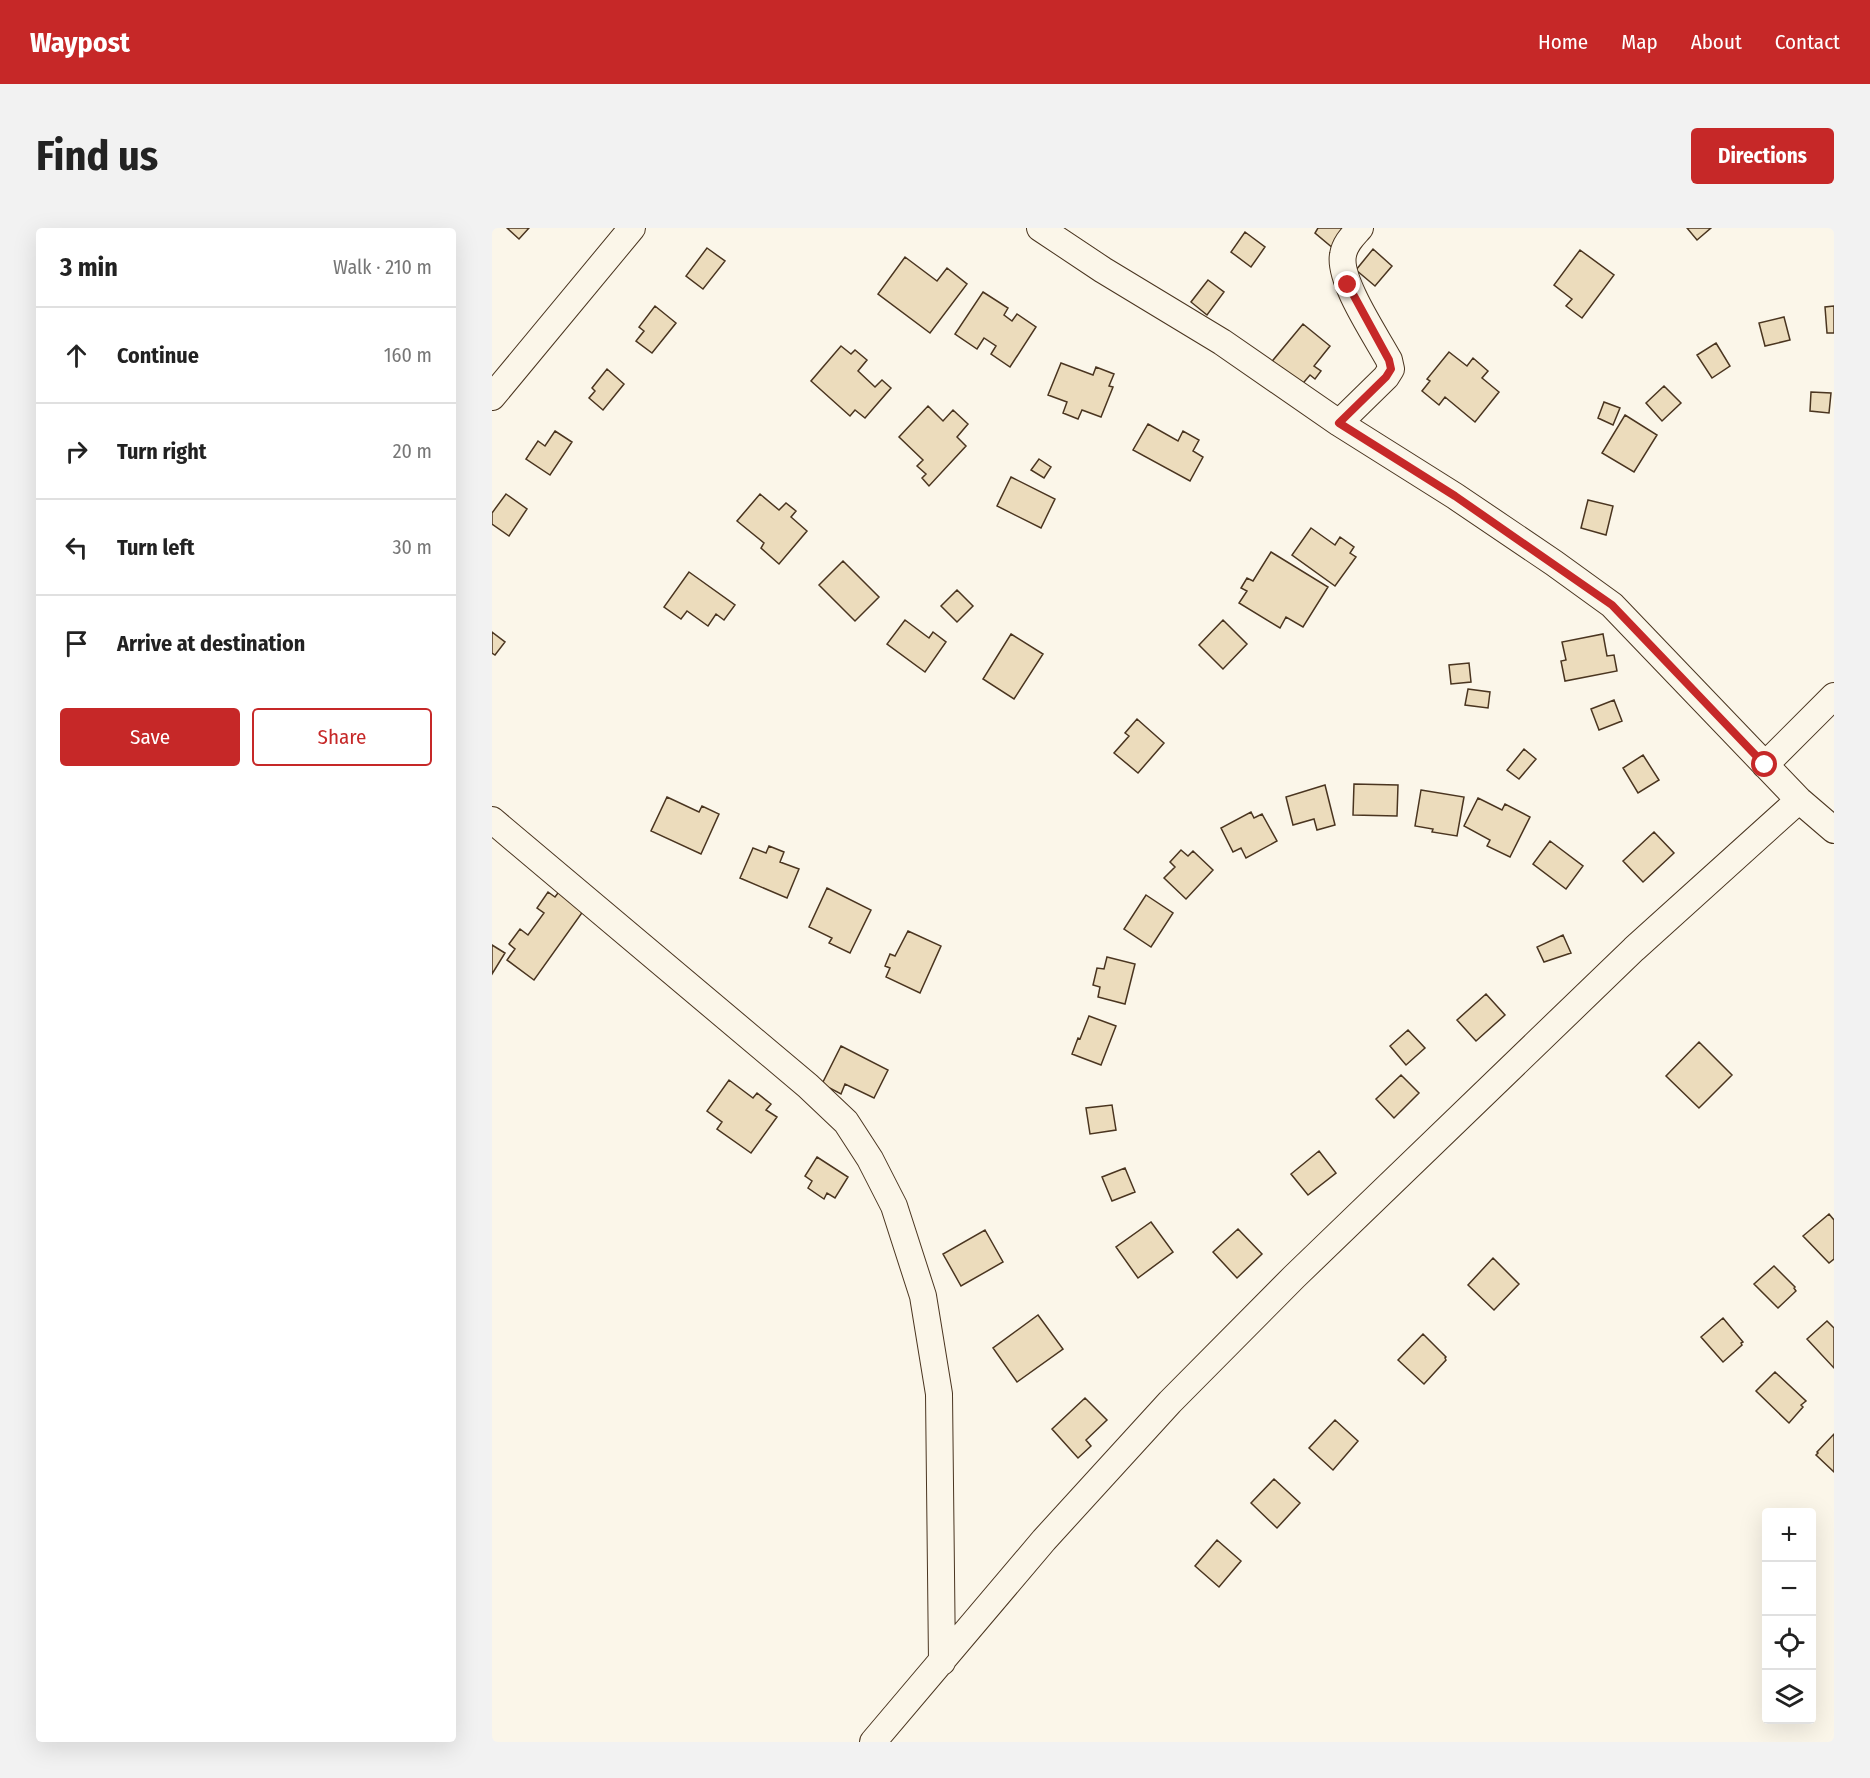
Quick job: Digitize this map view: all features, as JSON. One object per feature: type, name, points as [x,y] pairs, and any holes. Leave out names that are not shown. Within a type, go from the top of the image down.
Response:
[{"type":"street","points":[[492,397],[632,228]]},
{"type":"street","points":[[1040,228],[1103,270],[1222,342],[1339,423],[1455,496],[1612,605],[1799,800],[1834,830]]},
{"type":"street","points":[[1339,423],[1386,377],[1391,369],[1389,360],[1348,285],[1342,266],[1343,253],[1348,241],[1360,228]]},
{"type":"street","points":[[1765,765],[1834,696]]},
{"type":"street","points":[[873,1742],[1060,1523],[1170,1402],[1294,1277],[1634,949],[1799,800]]},
{"type":"street","points":[[492,820],[808,1086],[846,1122],[870,1159],[894,1206],[923,1296],[939,1394],[942,1662]]},
{"type":"building","points":[[507,228],[529,228],[519,239]]},
{"type":"building","points":[[1318,228],[1352,228],[1334,249],[1315,233]]},
{"type":"building","points":[[1687,228],[1711,228],[1697,240]]},
{"type":"building","points":[[1245,232],[1265,247],[1251,267],[1231,252]]},
{"type":"building","points":[[707,248],[725,261],[703,289],[686,276]]},
{"type":"building","points":[[1373,249],[1392,266],[1375,286],[1356,270]]},
{"type":"building","points":[[1580,250],[1614,275],[1582,318],[1566,306],[1572,299],[1554,285]]},
{"type":"building","points":[[905,257],[937,281],[947,268],[967,284],[930,333],[878,294]]},
{"type":"building","points":[[1208,280],[1224,292],[1207,315],[1191,302]]},
{"type":"building","points":[[983,292],[1008,308],[1004,315],[1012,321],[1017,314],[1036,327],[1010,367],[991,354],[996,346],[984,338],[977,349],[955,334]]},
{"type":"building","points":[[655,306],[676,323],[652,353],[636,341],[644,331],[639,327]]},
{"type":"building","points":[[1834,306],[1834,333],[1827,333],[1825,307]]},
{"type":"building","points":[[1784,317],[1790,340],[1765,346],[1759,323]]},
{"type":"building","points":[[1303,324],[1330,346],[1314,366],[1321,371],[1315,379],[1310,375],[1293,395],[1264,371]]},
{"type":"building","points":[[1716,343],[1730,366],[1712,378],[1697,355]]},
{"type":"building","points":[[841,346],[851,354],[855,350],[867,360],[858,371],[875,387],[882,380],[891,388],[865,418],[855,410],[850,416],[811,381]]},
{"type":"building","points":[[1449,352],[1467,366],[1473,358],[1488,371],[1482,378],[1499,392],[1475,422],[1445,397],[1439,405],[1422,391],[1430,381],[1427,379]]},
{"type":"building","points":[[1061,363],[1093,375],[1096,367],[1114,374],[1109,386],[1113,387],[1101,417],[1082,410],[1078,419],[1063,413],[1067,402],[1048,395]]},
{"type":"building","points":[[607,369],[624,384],[603,410],[589,398],[595,391],[592,388]]},
{"type":"building","points":[[1664,386],[1681,403],[1662,421],[1646,403]]},
{"type":"building","points":[[1811,392],[1831,393],[1829,413],[1810,411]]},
{"type":"building","points":[[1604,402],[1620,408],[1613,425],[1598,418]]},
{"type":"building","points":[[928,406],[943,421],[953,410],[968,424],[957,437],[966,446],[929,486],[922,478],[926,474],[917,466],[923,460],[899,437]]},
{"type":"building","points":[[1625,415],[1657,435],[1634,472],[1602,453]]},
{"type":"building","points":[[1148,424],[1178,441],[1183,431],[1199,440],[1193,451],[1203,457],[1190,481],[1133,450]]},
{"type":"building","points":[[555,431],[572,442],[550,475],[526,459],[538,441],[545,446]]},
{"type":"building","points":[[1039,459],[1051,467],[1044,478],[1031,470]]},
{"type":"building","points":[[1011,477],[1055,499],[1041,528],[997,506]]},
{"type":"building","points":[[506,494],[527,509],[509,536],[492,524],[492,513]]},
{"type":"building","points":[[760,494],[779,510],[786,503],[796,511],[791,517],[807,531],[779,564],[761,548],[764,543],[737,521]]},
{"type":"building","points":[[1588,500],[1613,506],[1606,535],[1581,528]]},
{"type":"building","points":[[1311,528],[1335,545],[1340,537],[1354,547],[1350,553],[1356,557],[1335,586],[1292,555]]},
{"type":"building","points":[[1271,552],[1328,587],[1303,627],[1286,617],[1280,628],[1239,603],[1247,591],[1241,588],[1247,578],[1253,581]]},
{"type":"building","points":[[843,561],[879,597],[855,621],[819,585]]},
{"type":"building","points":[[689,572],[735,605],[724,620],[716,614],[708,626],[687,611],[681,619],[664,607]]},
{"type":"building","points":[[957,590],[973,606],[957,622],[941,606]]},
{"type":"building","points":[[905,620],[929,638],[933,632],[946,642],[925,672],[887,644]]},
{"type":"building","points":[[1223,620],[1247,644],[1223,669],[1199,645]]},
{"type":"building","points":[[492,632],[505,642],[495,655],[492,653]]},
{"type":"building","points":[[1011,634],[1043,654],[1014,699],[983,679]]},
{"type":"building","points":[[1603,634],[1607,656],[1614,655],[1617,671],[1565,681],[1561,661],[1566,660],[1562,642]]},
{"type":"building","points":[[1469,663],[1471,682],[1451,684],[1449,665]]},
{"type":"building","points":[[1468,689],[1490,692],[1488,708],[1465,705]]},
{"type":"building","points":[[1614,700],[1622,721],[1599,730],[1591,709]]},
{"type":"building","points":[[1137,719],[1164,743],[1138,773],[1114,753],[1129,736],[1125,733]]},
{"type":"building","points":[[1524,749],[1536,759],[1519,779],[1507,770]]},
{"type":"building","points":[[1643,755],[1659,780],[1638,793],[1623,768]]},
{"type":"building","points":[[1354,784],[1398,785],[1397,816],[1353,815]]},
{"type":"building","points":[[1325,785],[1335,825],[1317,830],[1314,819],[1293,825],[1286,797]]},
{"type":"building","points":[[1421,790],[1464,797],[1457,836],[1432,832],[1433,829],[1415,826]]},
{"type":"building","points":[[667,797],[699,812],[702,806],[719,814],[701,854],[651,831]]},
{"type":"building","points":[[1478,798],[1502,810],[1505,804],[1530,817],[1510,857],[1487,846],[1490,840],[1464,826]]},
{"type":"building","points":[[1251,812],[1254,818],[1262,814],[1277,841],[1246,858],[1241,848],[1233,852],[1221,828]]},
{"type":"building","points":[[1654,832],[1674,853],[1643,882],[1623,861]]},
{"type":"building","points":[[1550,841],[1583,866],[1566,889],[1533,864]]},
{"type":"building","points":[[769,846],[784,852],[780,862],[799,869],[787,898],[740,878],[753,848],[766,853]]},
{"type":"building","points":[[1181,850],[1188,856],[1193,851],[1213,870],[1186,899],[1164,878],[1175,867],[1170,862]]},
{"type":"building","points":[[564,885],[589,903],[534,980],[507,960],[515,949],[509,944],[520,929],[528,935],[544,913],[537,908],[548,892],[555,897]]},
{"type":"building","points":[[827,888],[871,910],[850,953],[829,943],[832,938],[809,927]]},
{"type":"building","points":[[1146,895],[1173,913],[1151,947],[1124,929]]},
{"type":"building","points":[[908,931],[941,946],[920,993],[886,977],[890,968],[885,966],[890,954],[895,956]]},
{"type":"building","points":[[1563,935],[1571,953],[1544,962],[1537,947]]},
{"type":"building","points":[[492,945],[505,953],[492,974]]},
{"type":"building","points":[[1107,957],[1135,964],[1125,1004],[1098,997],[1100,987],[1093,985],[1097,968],[1104,969]]},
{"type":"building","points":[[1486,994],[1505,1015],[1476,1041],[1457,1020]]},
{"type":"building","points":[[1089,1016],[1116,1026],[1101,1065],[1072,1054]]},
{"type":"building","points":[[1408,1030],[1425,1048],[1406,1065],[1390,1046]]},
{"type":"building","points":[[1699,1042],[1732,1075],[1699,1108],[1666,1076]]},
{"type":"building","points":[[841,1046],[888,1070],[874,1098],[845,1084],[841,1094],[822,1084]]},
{"type":"building","points":[[1401,1075],[1419,1093],[1394,1118],[1376,1099]]},
{"type":"building","points":[[729,1080],[753,1098],[757,1093],[771,1104],[766,1110],[777,1117],[751,1153],[717,1129],[722,1122],[707,1111]]},
{"type":"building","points":[[1112,1105],[1116,1130],[1090,1134],[1086,1108]]},
{"type":"building","points":[[1319,1151],[1336,1173],[1308,1195],[1291,1174]]},
{"type":"building","points":[[817,1157],[848,1177],[835,1198],[827,1193],[824,1199],[808,1188],[812,1181],[805,1176]]},
{"type":"building","points":[[1125,1168],[1135,1192],[1112,1201],[1102,1177]]},
{"type":"building","points":[[1829,1214],[1834,1220],[1834,1259],[1829,1263],[1803,1236]]},
{"type":"building","points":[[1151,1222],[1173,1252],[1138,1278],[1116,1247]]},
{"type":"building","points":[[1238,1229],[1262,1254],[1237,1278],[1213,1252]]},
{"type":"building","points":[[985,1230],[1003,1262],[961,1286],[943,1254]]},
{"type":"building","points":[[1493,1258],[1519,1284],[1494,1310],[1468,1285]]},
{"type":"building","points":[[1774,1266],[1795,1287],[1796,1291],[1778,1308],[1754,1284]]},
{"type":"building","points":[[1038,1315],[1063,1349],[1017,1382],[993,1348]]},
{"type":"building","points":[[1723,1318],[1743,1342],[1723,1362],[1701,1337]]},
{"type":"building","points":[[1827,1321],[1834,1328],[1834,1368],[1807,1339]]},
{"type":"building","points":[[1423,1334],[1446,1357],[1446,1360],[1424,1384],[1398,1360]]},
{"type":"building","points":[[1775,1372],[1806,1401],[1789,1423],[1756,1391]]},
{"type":"building","points":[[1085,1398],[1107,1420],[1086,1440],[1091,1446],[1078,1458],[1052,1429]]},
{"type":"building","points":[[1335,1420],[1358,1441],[1333,1470],[1309,1448]]},
{"type":"building","points":[[1834,1434],[1834,1472],[1816,1455]]},
{"type":"building","points":[[1274,1479],[1300,1503],[1277,1528],[1251,1503]]},
{"type":"building","points":[[1217,1540],[1241,1561],[1219,1587],[1195,1566]]},
{"type":"route","points":[[1348,285],[1389,360],[1391,369],[1386,377],[1339,423],[1455,496],[1612,605],[1765,765]]}]
